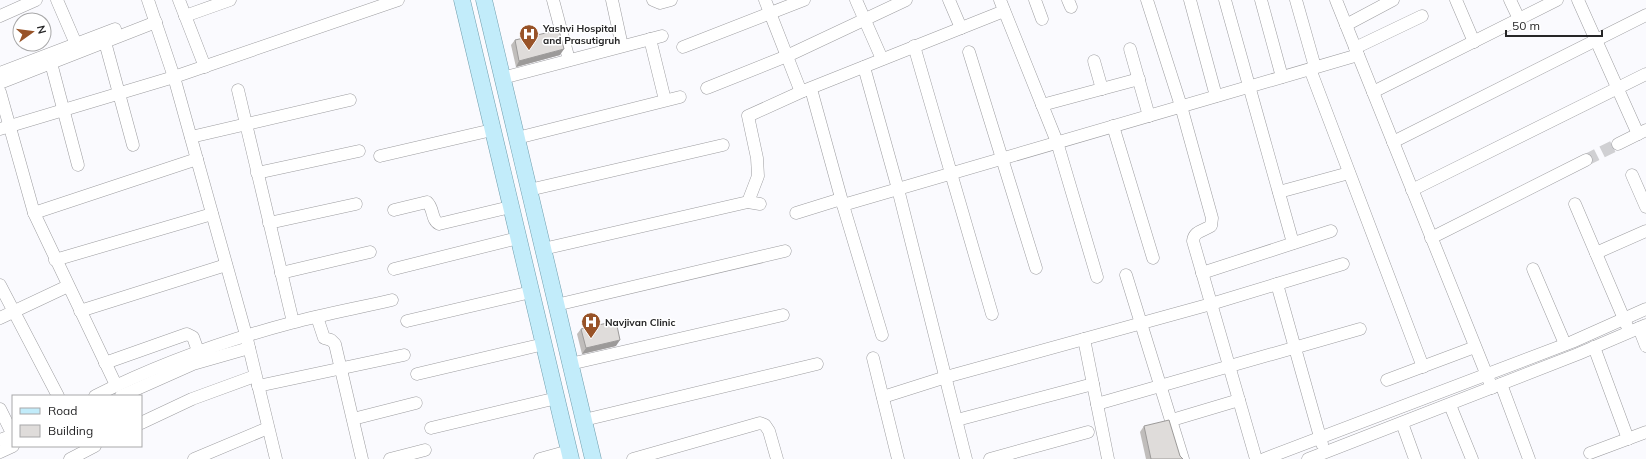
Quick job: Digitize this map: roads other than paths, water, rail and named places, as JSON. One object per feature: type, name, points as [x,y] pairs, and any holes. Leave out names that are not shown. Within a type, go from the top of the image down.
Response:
[{"type":"main road","points":[[462,0],[570,455]]},
{"type":"main road","points":[[484,0],[593,459]]},
{"type":"street","points":[[0,16],[36,0]]},
{"type":"street","points":[[57,0],[76,44]]},
{"type":"street","points":[[148,0],[174,77],[246,335],[276,459]]},
{"type":"street","points":[[179,0],[205,67]]},
{"type":"street","points":[[185,16],[230,0]]},
{"type":"street","points":[[4,128],[205,67],[398,0]]},
{"type":"street","points":[[553,0],[569,60]]},
{"type":"street","points":[[612,0],[622,46]]},
{"type":"street","points":[[653,0],[660,3],[671,0]]},
{"type":"street","points":[[765,0],[799,87],[807,90]]},
{"type":"street","points":[[683,47],[804,0]]},
{"type":"street","points":[[856,0],[882,59]]},
{"type":"street","points":[[707,88],[787,56],[906,0]]},
{"type":"street","points":[[949,0],[961,28]]},
{"type":"street","points":[[1035,0],[1042,19]]},
{"type":"street","points":[[1148,0],[1181,106],[1213,223],[1212,226],[1197,232],[1193,236],[1193,242],[1256,459]]},
{"type":"street","points":[[1190,0],[1216,96]]},
{"type":"street","points":[[1225,0],[1293,243]]},
{"type":"street","points":[[1261,0],[1282,77]]},
{"type":"street","points":[[1296,0],[1312,68],[1349,173],[1423,367]]},
{"type":"street","points":[[1336,0],[1486,374],[1496,386],[1530,459]]},
{"type":"street","points":[[1346,25],[1393,0]]},
{"type":"street","points":[[1456,0],[1474,42]]},
{"type":"street","points":[[1510,0],[1519,19]]},
{"type":"street","points":[[1373,92],[1557,0]]},
{"type":"street","points":[[1578,0],[1618,88],[1642,132],[1618,144]]},
{"type":"street","points":[[748,202],[758,176],[757,158],[748,116],[882,59],[961,28],[1002,5],[1057,142],[1097,277]]},
{"type":"street","points":[[1393,142],[1646,15]]},
{"type":"street","points":[[796,213],[898,188],[1312,68],[1356,52],[1422,16]]},
{"type":"street","points":[[0,73],[76,44],[155,18]]},
{"type":"street","points":[[0,83],[105,42],[155,18]]},
{"type":"street","points":[[502,78],[662,36]]},
{"type":"street","points":[[650,39],[666,100]]},
{"type":"street","points":[[105,42],[133,145]]},
{"type":"street","points":[[914,46],[992,314]]},
{"type":"street","points":[[1130,49],[1149,116]]},
{"type":"street","points":[[969,52],[1036,268]]},
{"type":"street","points":[[1094,61],[1102,89]]},
{"type":"street","points":[[51,63],[78,165]]},
{"type":"street","points":[[864,67],[898,188],[966,459]]},
{"type":"street","points":[[1412,190],[1646,74]]},
{"type":"street","points":[[1042,105],[1138,79]]},
{"type":"street","points":[[238,90],[280,273],[293,322]]},
{"type":"street","points":[[807,90],[882,335]]},
{"type":"street","points":[[0,92],[4,128],[34,213],[55,260],[119,391]]},
{"type":"street","points":[[517,138],[680,97]]},
{"type":"street","points":[[190,136],[350,100]]},
{"type":"street","points":[[1113,126],[1153,258]]},
{"type":"street","points":[[380,156],[492,130]]},
{"type":"street","points":[[529,190],[724,145]]},
{"type":"street","points":[[257,173],[359,151]]},
{"type":"street","points":[[34,213],[197,160]]},
{"type":"street","points":[[1431,238],[1586,160]]},
{"type":"street","points":[[1278,192],[1349,173]]},
{"type":"street","points":[[1632,175],[1646,207]]},
{"type":"street","points":[[394,210],[427,202],[431,207],[434,220],[439,224],[510,206]]},
{"type":"street","points":[[543,249],[748,202],[760,204]]},
{"type":"street","points":[[269,223],[356,204]]},
{"type":"street","points":[[1575,204],[1624,319],[1638,328],[1646,346]]},
{"type":"street","points":[[55,260],[212,214]]},
{"type":"street","points":[[1202,273],[1330,231]]},
{"type":"street","points":[[1596,253],[1646,231]]},
{"type":"street","points":[[394,269],[518,238]]},
{"type":"street","points":[[556,305],[785,251]]},
{"type":"street","points":[[280,273],[370,252]]},
{"type":"street","points":[[80,311],[226,264]]},
{"type":"street","points":[[883,397],[946,377],[1211,304],[1343,264]]},
{"type":"street","points":[[1533,269],[1565,344]]},
{"type":"street","points":[[1126,275],[1183,459]]},
{"type":"street","points":[[1276,284],[1324,452]]},
{"type":"street","points":[[0,285],[57,395]]},
{"type":"street","points":[[0,318],[68,286]]},
{"type":"street","points":[[407,321],[531,292]]},
{"type":"street","points":[[119,391],[198,351],[246,335],[293,322],[392,300]]},
{"type":"street","points":[[1264,459],[1320,436],[1565,344],[1646,309]]},
{"type":"street","points":[[570,364],[783,315]]},
{"type":"street","points":[[317,317],[324,338],[331,340],[335,344],[362,459]]},
{"type":"street","points":[[1308,459],[1496,386],[1638,328]]},
{"type":"street","points":[[1097,404],[1229,365],[1360,329]]},
{"type":"street","points":[[105,363],[187,334],[193,337],[198,351]]},
{"type":"street","points":[[1084,339],[1108,459]]},
{"type":"street","points":[[418,374],[544,344]]},
{"type":"street","points":[[1388,380],[1476,347]]},
{"type":"street","points":[[1594,347],[1628,439]]},
{"type":"street","points":[[100,395],[119,391],[193,364],[249,348]]},
{"type":"street","points":[[142,423],[192,399],[257,381],[341,369],[404,355]]},
{"type":"street","points":[[873,358],[898,459]]},
{"type":"street","points":[[584,420],[817,364]]},
{"type":"street","points":[[957,420],[1093,384]]},
{"type":"street","points":[[431,428],[557,398]]},
{"type":"street","points":[[1172,420],[1239,400]]},
{"type":"street","points":[[353,419],[416,403]]},
{"type":"street","points":[[1450,404],[1472,459]]},
{"type":"street","points":[[0,409],[12,433]]},
{"type":"street","points":[[633,459],[671,454],[760,423],[765,425],[769,431],[777,459]]},
{"type":"street","points":[[1402,423],[1415,459]]},
{"type":"street","points":[[194,459],[268,428]]},
{"type":"street","points":[[990,459],[1031,453],[1088,432]]},
{"type":"street","points":[[1590,453],[1646,432]]},
{"type":"street","points":[[6,449],[12,437]]},
{"type":"street","points":[[70,459],[93,447]]},
{"type":"street","points":[[390,459],[425,450]]},
{"type":"street","points":[[540,459],[570,455]]},
{"type":"tunnel","points":[[1586,160],[1618,144]]},
{"type":"place","name":"Yashvi Hospital and Prasutigruh","points":[[529,51]]},
{"type":"place","name":"Navjivan Clinic","points":[[591,339]]}]
